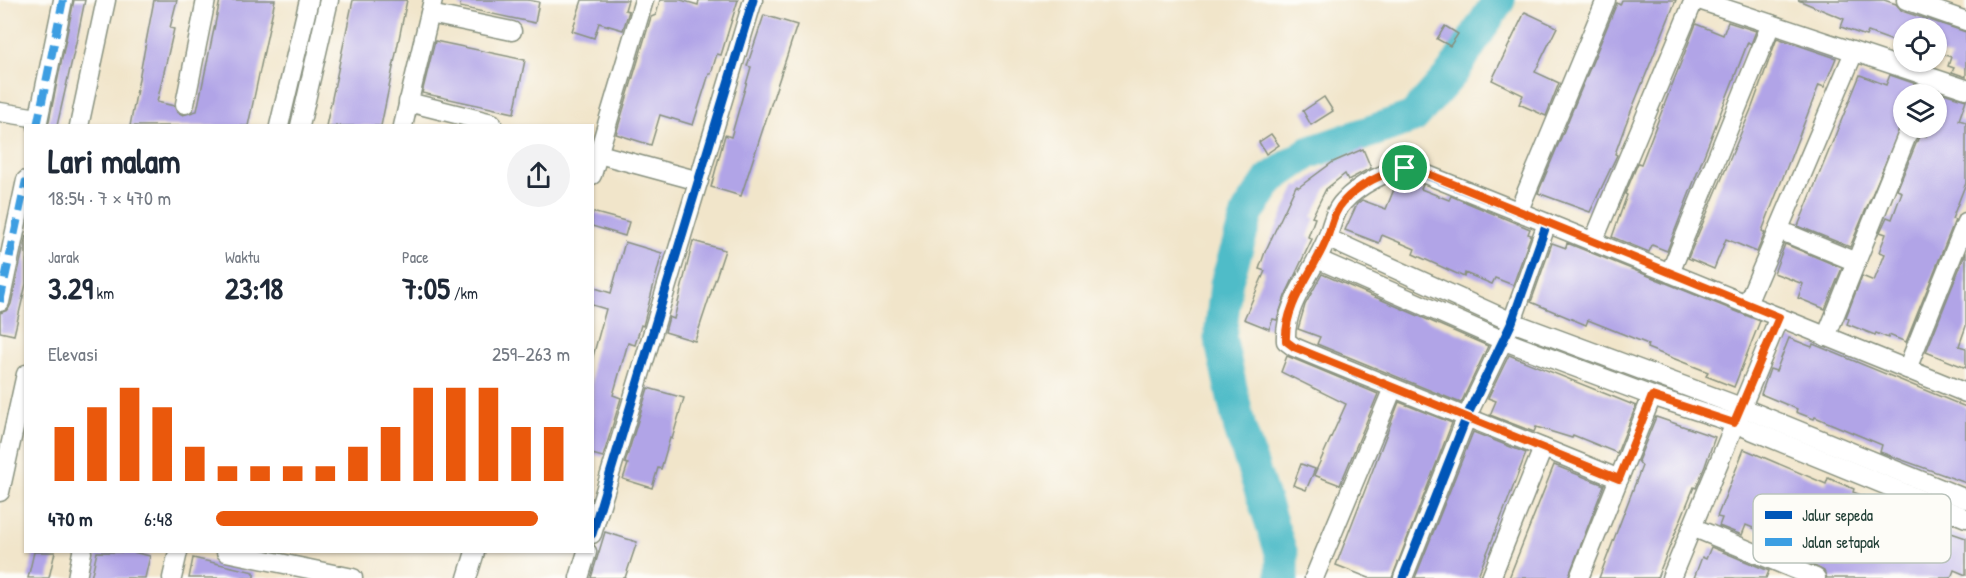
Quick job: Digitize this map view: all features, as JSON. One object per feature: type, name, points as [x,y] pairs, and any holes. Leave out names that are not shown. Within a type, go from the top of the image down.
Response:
[{"type":"street","points":[[0,112],[38,122],[63,0]]},
{"type":"street","points":[[79,124],[106,0]]},
{"type":"street","points":[[185,104],[206,0]]},
{"type":"street","points":[[279,124],[309,0]]},
{"type":"street","points":[[300,124],[329,0]]},
{"type":"street","points":[[594,169],[644,0]]},
{"type":"street","points":[[594,526],[753,0]]},
{"type":"street","points":[[1519,210],[1606,0]]},
{"type":"street","points":[[1593,242],[1694,0]]},
{"type":"street","points":[[1699,0],[1966,90]]},
{"type":"street","points":[[1906,0],[1966,21]]},
{"type":"street","points":[[403,124],[432,7],[512,31]]},
{"type":"street","points":[[1670,273],[1771,24]]},
{"type":"street","points":[[1747,304],[1854,52]]},
{"type":"street","points":[[1927,84],[1930,77]]},
{"type":"street","points":[[408,102],[492,123]]},
{"type":"street","points":[[1826,336],[1906,138]]},
{"type":"street","points":[[599,154],[699,181]]},
{"type":"street","points":[[1619,479],[1294,347],[1286,341],[1286,331],[1304,277],[1317,260],[1331,223],[1345,200],[1357,189],[1405,168],[1421,171],[1966,393]]},
{"type":"street","points":[[0,302],[24,189]]},
{"type":"street","points":[[1907,369],[1966,222]]},
{"type":"street","points":[[1403,578],[1467,416],[1512,322],[1547,223]]},
{"type":"street","points":[[1779,231],[1856,262]]},
{"type":"street","points":[[1327,238],[1512,322],[1738,415],[1917,494]]},
{"type":"street","points":[[1317,260],[1502,340],[1652,396],[1738,415]]},
{"type":"street","points":[[1671,578],[1779,317]]},
{"type":"street","points":[[0,492],[24,383]]},
{"type":"street","points":[[1314,578],[1393,388]]},
{"type":"street","points":[[1579,578],[1652,396]]},
{"type":"street","points":[[1491,578],[1543,447]]},
{"type":"street","points":[[1878,475],[1948,494]]},
{"type":"street","points":[[1951,495],[1966,499]]},
{"type":"street","points":[[1951,511],[1966,518]]},
{"type":"street","points":[[1692,527],[1753,557]]},
{"type":"street","points":[[77,578],[82,553]]},
{"type":"street","points":[[172,578],[178,553]]},
{"type":"street","points":[[230,553],[353,578]]},
{"type":"street","points":[[467,578],[475,553]]},
{"type":"street","points":[[579,578],[587,553]]},
{"type":"street","points":[[1765,563],[1783,572],[1816,578]]},
{"type":"building","points":[[74,0],[85,0],[57,124],[48,124]]},
{"type":"building","points":[[154,0],[177,0],[170,28],[174,29],[157,102],[174,106],[177,112],[183,115],[197,111],[220,0],[275,0],[248,124],[130,124]]},
{"type":"building","points":[[353,0],[407,0],[381,124],[326,124]]},
{"type":"building","points":[[461,0],[539,2],[535,23],[460,7]]},
{"type":"building","points":[[582,0],[628,0],[625,10],[629,11],[623,30],[599,23],[594,38],[572,31]]},
{"type":"building","points":[[660,0],[681,0],[698,5],[699,0],[738,0],[721,55],[717,54],[711,74],[709,74],[693,125],[660,115],[651,145],[616,134],[651,17],[656,15]]},
{"type":"building","points":[[1622,0],[1676,0],[1625,126],[1615,154],[1617,155],[1590,212],[1538,193],[1617,3],[1620,5]]},
{"type":"building","points":[[1798,0],[1884,0],[1896,4],[1902,11],[1923,18],[1893,18],[1893,41],[1868,32],[1866,36],[1841,27],[1844,19]]},
{"type":"building","points":[[1525,12],[1557,27],[1535,72],[1559,83],[1546,116],[1519,104],[1523,95],[1492,80]]},
{"type":"building","points":[[764,15],[797,25],[741,196],[711,187],[725,135],[731,137],[751,67],[747,66]]},
{"type":"building","points":[[1728,22],[1756,31],[1751,44],[1748,42],[1667,251],[1652,245],[1649,252],[1612,237],[1627,195],[1625,194],[1638,163],[1641,164],[1696,24],[1723,35]]},
{"type":"building","points":[[1445,26],[1458,34],[1450,46],[1437,39]]},
{"type":"building","points":[[1947,26],[1966,32],[1966,77],[1952,72],[1954,68],[1948,66],[1951,57],[1947,56]]},
{"type":"building","points":[[1777,38],[1836,58],[1824,87],[1819,85],[1762,231],[1765,233],[1757,252],[1726,239],[1714,269],[1688,258],[1752,107]]},
{"type":"building","points":[[435,41],[525,60],[514,113],[422,93]]},
{"type":"building","points":[[1860,75],[1886,85],[1890,75],[1916,84],[1893,84],[1893,138],[1896,138],[1850,247],[1798,226]]},
{"type":"building","points":[[1947,94],[1966,100],[1959,120],[1966,122],[1966,183],[1952,219],[1955,220],[1906,342],[1889,335],[1888,338],[1876,333],[1875,335],[1847,324],[1849,319],[1846,317],[1862,276],[1874,281],[1885,254],[1879,252],[1886,234],[1880,232],[1887,217],[1892,219],[1902,192],[1897,190],[1918,138],[1947,138]]},
{"type":"building","points":[[1324,97],[1333,111],[1311,125],[1303,111]]},
{"type":"building","points":[[1271,134],[1279,145],[1266,154],[1259,142]]},
{"type":"building","points":[[1363,149],[1371,168],[1348,180],[1345,174],[1326,189],[1312,217],[1315,218],[1308,237],[1312,239],[1285,296],[1277,320],[1273,319],[1269,329],[1244,319],[1265,271],[1259,269],[1265,252],[1296,186],[1299,187],[1333,162]]},
{"type":"building","points":[[1408,179],[1423,185],[1421,189],[1449,200],[1451,196],[1530,229],[1528,234],[1531,235],[1513,285],[1495,278],[1492,284],[1465,273],[1464,277],[1413,254],[1415,249],[1382,235],[1379,243],[1345,230],[1357,204],[1362,200],[1386,209],[1397,182]]},
{"type":"building","points":[[594,213],[629,222],[625,236],[594,227]]},
{"type":"building","points":[[693,241],[725,250],[695,341],[665,332],[669,317],[674,319]]},
{"type":"building","points":[[625,242],[662,253],[643,326],[641,325],[635,345],[628,343],[613,395],[621,398],[603,457],[594,455],[594,353],[606,309],[594,306],[594,288],[611,293]]},
{"type":"building","points":[[1552,243],[1566,248],[1567,243],[1760,321],[1734,387],[1706,376],[1708,372],[1647,348],[1648,344],[1588,320],[1586,325],[1531,302]]},
{"type":"building","points":[[1785,244],[1842,268],[1825,309],[1798,298],[1803,284],[1774,273]]},
{"type":"building","points":[[24,245],[24,292],[14,335],[0,332],[0,313],[8,310]]},
{"type":"building","points":[[1966,252],[1966,326],[1959,346],[1966,348],[1966,368],[1926,352]]},
{"type":"building","points":[[1322,274],[1488,346],[1461,403],[1317,344],[1320,337],[1298,329],[1305,305]]},
{"type":"building","points":[[1789,338],[1812,347],[1813,344],[1966,407],[1966,483],[1880,452],[1882,445],[1815,417],[1814,419],[1796,412],[1797,409],[1761,394],[1770,369],[1776,371]]},
{"type":"building","points":[[1509,355],[1636,406],[1617,453],[1573,435],[1572,438],[1536,427],[1534,432],[1490,415],[1496,401],[1488,398]]},
{"type":"building","points":[[1287,356],[1378,394],[1340,485],[1314,475],[1346,404],[1281,372]]},
{"type":"building","points":[[648,388],[684,398],[672,439],[670,438],[661,469],[658,468],[652,488],[623,479],[628,464],[625,463]]},
{"type":"building","points":[[1399,402],[1452,423],[1392,578],[1369,578],[1336,565]]},
{"type":"building","points":[[1656,417],[1715,437],[1705,466],[1696,488],[1694,487],[1657,578],[1599,578],[1642,466],[1638,461]]},
{"type":"building","points":[[1473,432],[1526,453],[1507,503],[1477,578],[1415,578]]},
{"type":"building","points":[[1744,449],[1826,484],[1828,478],[1854,489],[1853,492],[1858,494],[1753,494],[1753,528],[1746,525],[1742,535],[1719,526],[1722,518],[1717,517]]},
{"type":"building","points":[[1301,464],[1315,469],[1306,490],[1293,485]]},
{"type":"building","points":[[1554,465],[1604,485],[1568,578],[1509,578]]},
{"type":"building","points":[[605,532],[637,542],[625,578],[591,578]]},
{"type":"building","points":[[1951,533],[1966,538],[1966,575],[1954,570],[1951,578],[1827,578],[1824,571],[1809,563],[1951,563]]},
{"type":"building","points":[[1711,547],[1769,571],[1766,578],[1694,578],[1702,557],[1706,559]]},
{"type":"building","points":[[34,553],[55,553],[49,578],[28,578]]},
{"type":"building","points":[[97,553],[137,553],[150,556],[145,578],[91,578]]},
{"type":"building","points":[[193,558],[254,572],[254,578],[189,578]]},
{"type":"waterway","points":[[1282,578],[1282,555],[1240,429],[1220,338],[1226,284],[1248,212],[1270,179],[1308,153],[1413,117],[1452,73],[1499,0]]},
{"type":"marked path","points":[[37,124],[63,0]]},
{"type":"marked path","points":[[0,302],[24,189]]},
{"type":"cycle path","points":[[594,527],[753,0]]},
{"type":"cycle path","points":[[1403,578],[1467,416],[1512,322],[1547,223],[1410,168],[1384,174],[1357,190],[1338,209],[1321,251],[1295,301],[1287,327],[1286,341],[1294,347],[1334,364],[1415,397],[1456,413],[1497,429],[1619,479]]},
{"type":"route","points":[[1405,168],[1421,171],[1519,210],[1779,317],[1734,423],[1652,396],[1619,479],[1294,347],[1286,341],[1286,331],[1304,277],[1317,260],[1340,206],[1357,189],[1405,168]]}]
